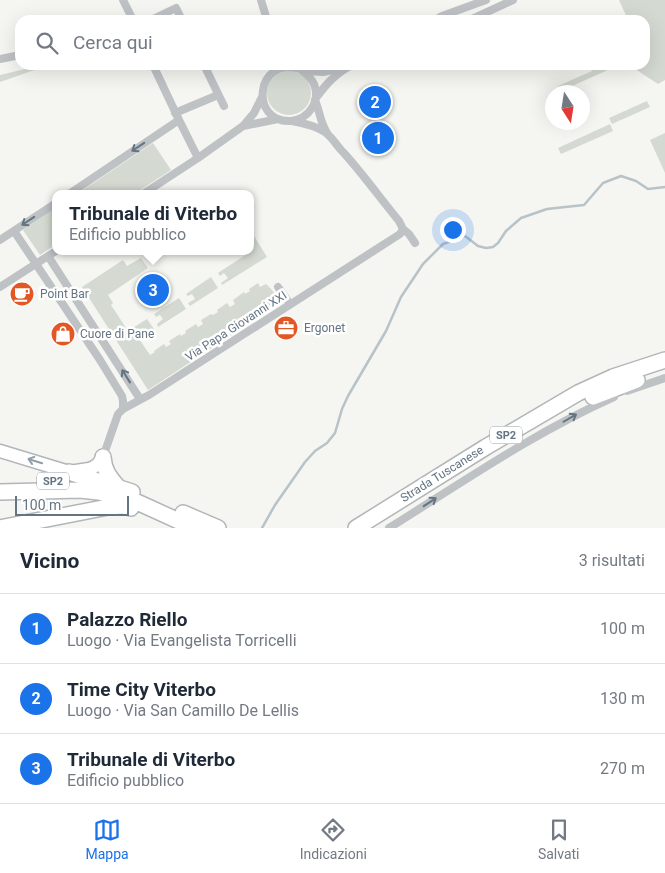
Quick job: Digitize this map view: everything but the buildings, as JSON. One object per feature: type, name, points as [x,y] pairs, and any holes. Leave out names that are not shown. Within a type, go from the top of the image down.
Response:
[{"type":"highway","name":"Strada Tuscanese","points":[[356,528],[486,447],[578,393],[612,377],[665,360]]},
{"type":"highway","name":"Strada Tuscanese","points":[[376,528],[475,464],[588,399],[665,370]]},
{"type":"highway","points":[[102,457],[104,468],[112,485]]},
{"type":"highway","name":"SP2","points":[[69,472],[136,493],[218,528]]},
{"type":"highway","name":"SP2","points":[[0,483],[71,480],[112,485]]},
{"type":"highway","name":"SP2","points":[[0,492],[80,490],[99,492],[137,502],[189,526]]},
{"type":"highway","points":[[0,528],[108,507],[123,506],[189,526]]},
{"type":"main road","name":"SP2","points":[[0,451],[69,472]]},
{"type":"main road","points":[[69,472],[94,467],[102,457]]},
{"type":"street","points":[[124,0],[131,15]]},
{"type":"street","points":[[261,0],[266,15]]},
{"type":"street","points":[[445,15],[486,0]]},
{"type":"street","points":[[481,15],[514,0]]},
{"type":"street","points":[[161,15],[176,8],[180,15]]},
{"type":"street","points":[[0,60],[15,56]]},
{"type":"street","points":[[155,70],[198,158]]},
{"type":"street","points":[[206,70],[224,106]]},
{"type":"street","points":[[268,77],[270,70]]},
{"type":"street","points":[[149,190],[243,126],[254,113],[262,97],[264,83],[277,70]]},
{"type":"street","points":[[301,70],[311,78],[314,84],[321,121],[330,137]]},
{"type":"street","points":[[320,70],[334,70]]},
{"type":"street","points":[[292,121],[309,113],[328,82],[342,70]]},
{"type":"street","points":[[75,190],[177,117],[218,95]]},
{"type":"street","points":[[262,97],[267,110],[278,119],[304,124],[324,132],[330,137],[364,177],[415,243]]},
{"type":"street","points":[[243,126],[278,119]]},
{"type":"street","points":[[0,240],[52,206]]},
{"type":"street","name":"Via Papa Giovanni XXI","points":[[123,409],[149,395],[400,234],[403,229]]},
{"type":"street","points":[[14,230],[122,396],[123,409],[118,414],[102,457]]},
{"type":"street","points":[[0,287],[52,254]]},
{"type":"street","points":[[48,256],[140,399]]},
{"type":"street","points":[[55,291],[67,284]]},
{"type":"street","points":[[278,288],[290,304]]},
{"type":"street","points":[[100,360],[112,353]]},
{"type":"street","name":"Strada Tuscanese","points":[[389,528],[478,472],[581,412],[619,394],[665,378]]},
{"type":"shaded area","points":[[619,0],[665,0],[665,80],[658,84],[637,70],[650,70],[650,15],[626,15]]},
{"type":"shaded area","points":[[21,70],[35,70],[0,82],[0,75]]},
{"type":"shaded area","points":[[592,70],[608,70],[574,85],[560,85]]},
{"type":"shaded area","points":[[289,71],[301,75],[307,81],[311,93],[307,105],[301,111],[289,115],[277,111],[271,105],[267,93],[271,81],[277,75]]},
{"type":"shaded area","points":[[647,101],[650,107],[612,124],[609,118]]},
{"type":"shaded area","points":[[610,124],[613,131],[561,154],[558,148]]},
{"type":"shaded area","points":[[665,133],[665,173],[650,140]]},
{"type":"shaded area","points":[[153,143],[171,170],[140,190],[83,190]]},
{"type":"shaded area","points":[[52,210],[52,247],[40,255],[23,230]]},
{"type":"shaded area","points":[[254,236],[267,257],[222,285],[221,283],[228,278],[224,273],[220,276],[218,273],[245,255],[254,255]]},
{"type":"shaded area","points":[[141,258],[148,268],[108,295],[113,303],[111,305],[128,331],[147,319],[154,329],[139,339],[150,355],[164,344],[166,347],[171,344],[169,341],[180,334],[181,336],[186,333],[185,331],[196,324],[198,327],[203,324],[201,320],[218,312],[217,310],[227,303],[230,307],[235,304],[233,300],[244,292],[245,294],[250,291],[249,289],[258,283],[260,287],[266,284],[270,288],[276,295],[279,304],[148,390],[82,287],[123,260],[127,266]]},
{"type":"shaded area","points":[[211,277],[218,288],[190,306],[188,303],[195,299],[192,294],[188,296],[186,294]]},
{"type":"shaded area","points":[[179,298],[186,309],[158,327],[157,324],[163,319],[160,315],[156,317],[154,314]]},
{"type":"waterway","points":[[262,528],[275,505],[305,462],[315,451],[327,443],[335,433],[348,396],[386,331],[401,297],[423,264],[443,244],[465,236],[478,246],[493,247],[506,231],[521,218],[547,209],[584,205],[603,183],[621,176],[636,181],[648,189],[665,187]]},
{"type":"place","name":"Time City Viterbo","points":[[375,102]]},
{"type":"place","name":"Palazzo Riello","points":[[378,138]]},
{"type":"place","name":"Tribunale di Viterbo","points":[[153,290]]},
{"type":"place","name":"Point Bar","points":[[22,294]]},
{"type":"place","name":"Ergonet","points":[[286,328]]},
{"type":"place","name":"Cuore di Pane","points":[[63,334]]}]
